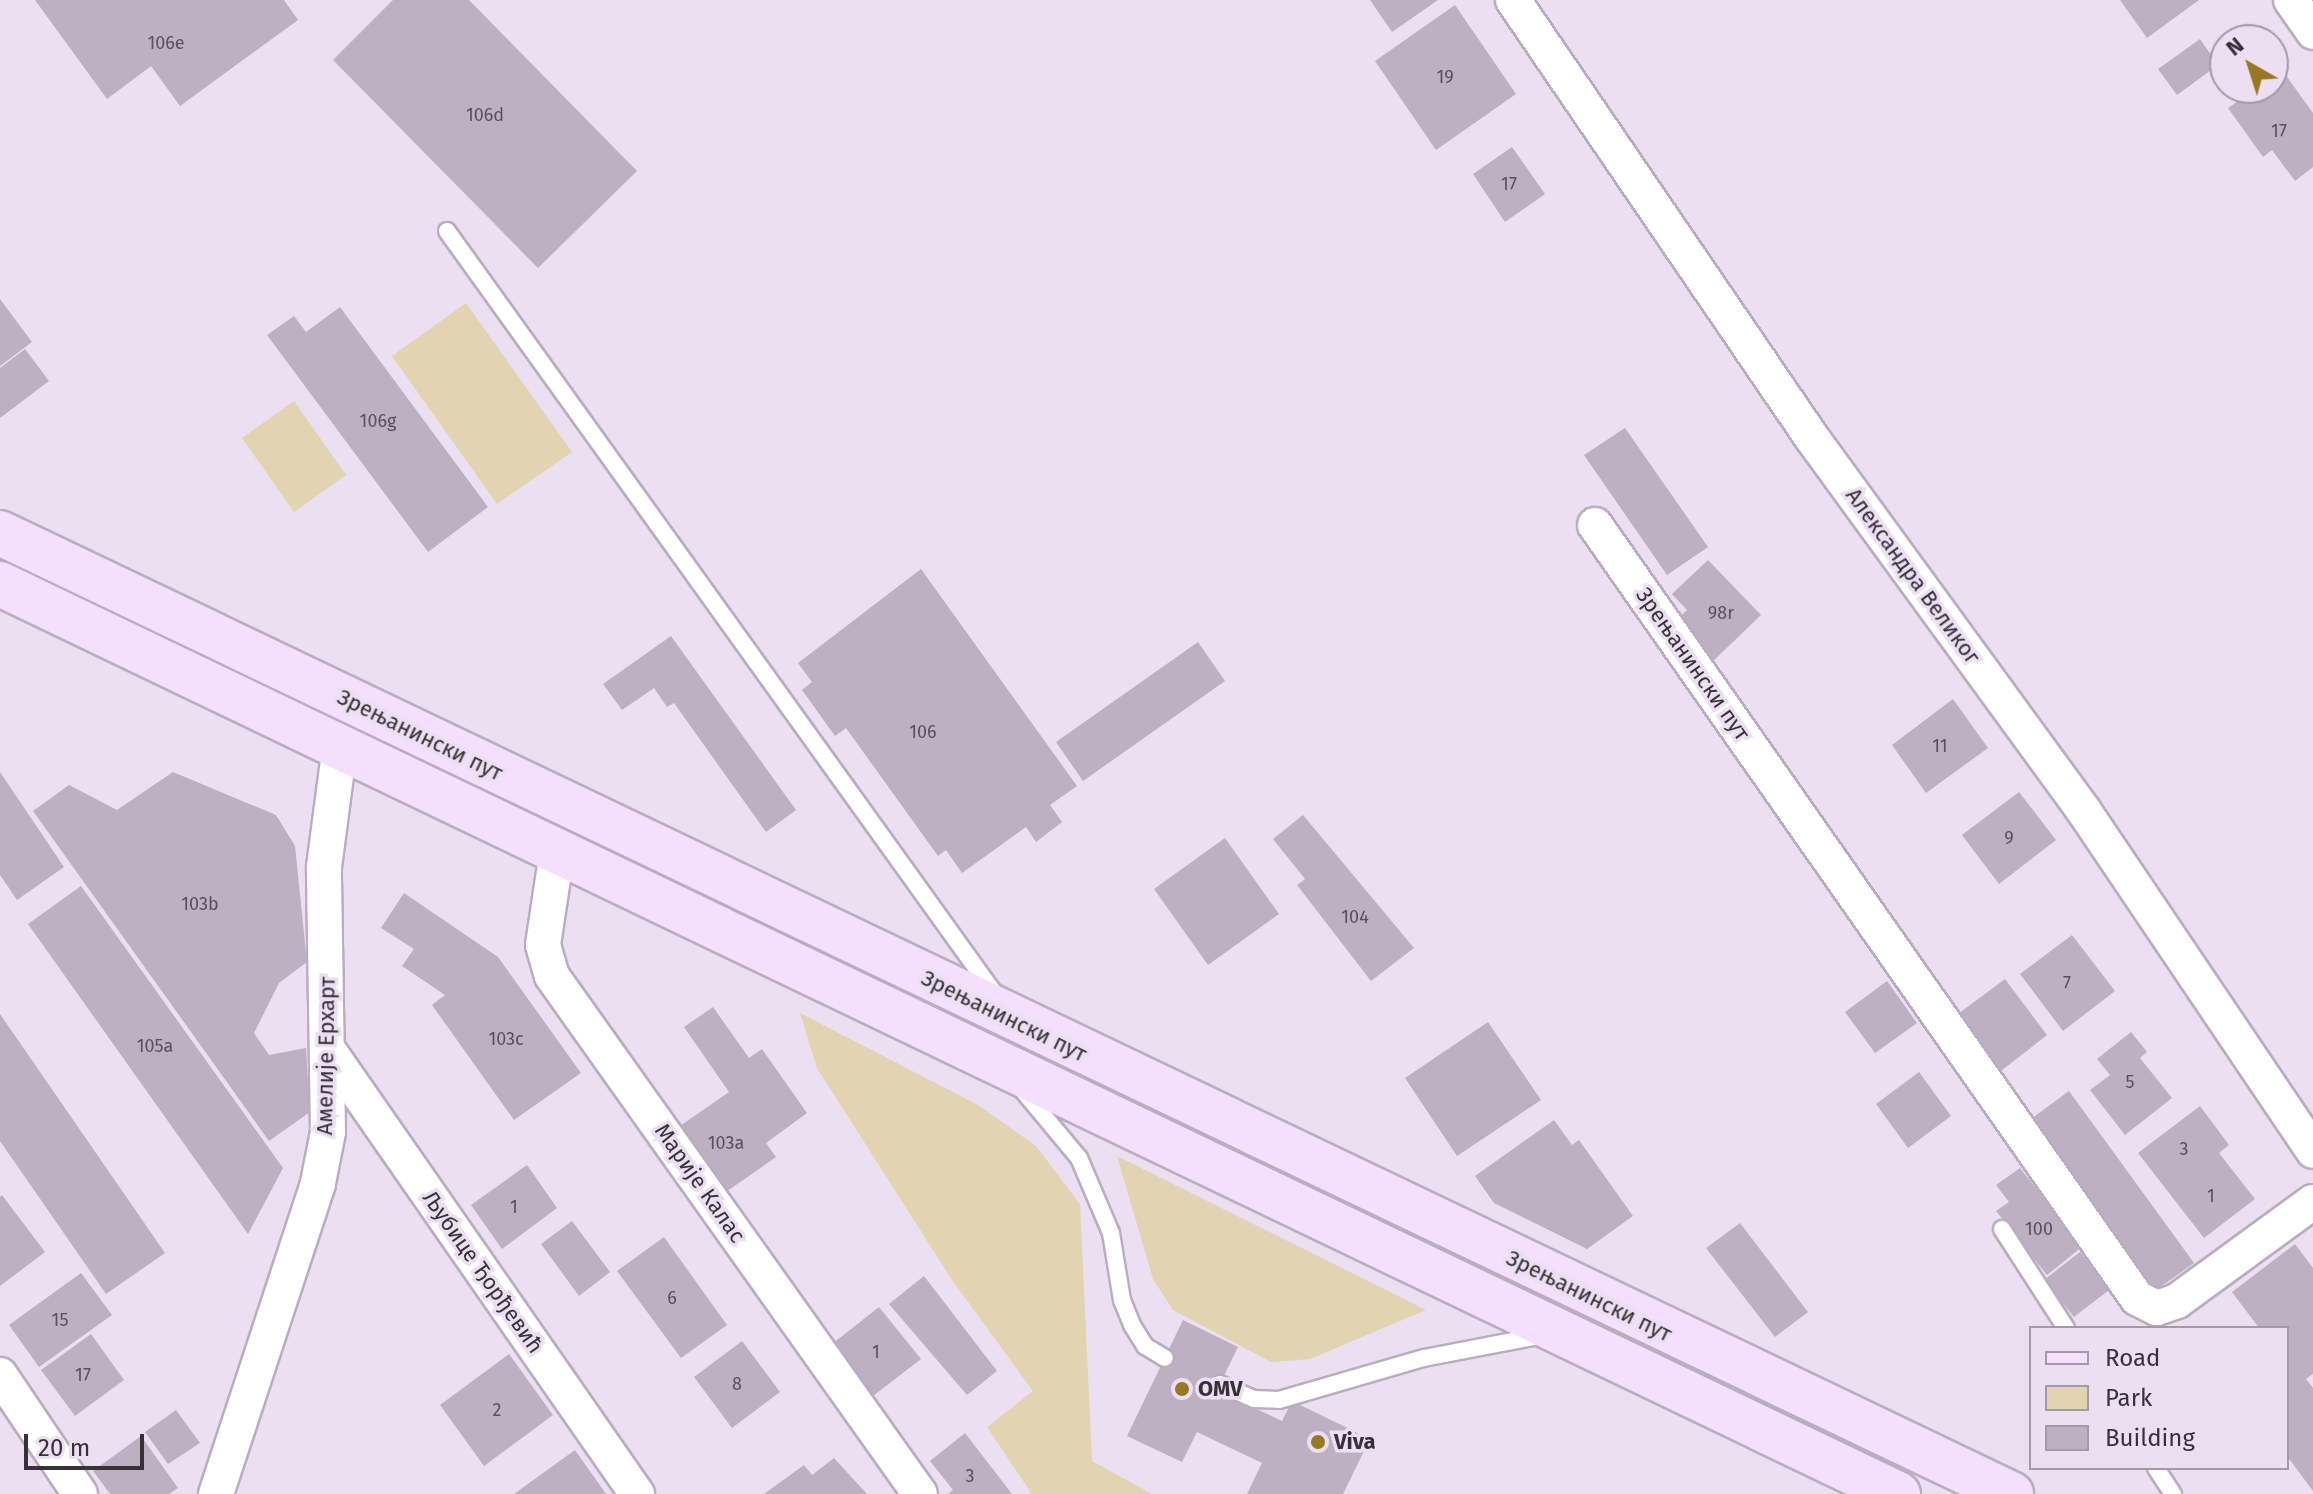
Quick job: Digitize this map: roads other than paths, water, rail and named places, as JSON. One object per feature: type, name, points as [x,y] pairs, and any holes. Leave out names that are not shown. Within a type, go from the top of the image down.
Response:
[{"type":"main road","name":"Зрењанински пут","points":[[0,533],[1014,1021],[2011,1494]]},
{"type":"main road","name":"Зрењанински пут","points":[[0,584],[1898,1494]]},
{"type":"street","name":"Александра Великог","points":[[1513,0],[1812,438],[2084,811],[2313,1151]]},
{"type":"street","points":[[2291,0],[2313,32]]},
{"type":"street","name":"Зрењанински пут","points":[[1595,525],[2137,1298],[2157,1308],[2177,1301],[2313,1202]]},
{"type":"street","name":"Амелије Ерхарт","points":[[216,1494],[318,1183],[328,1132],[324,867],[340,746]]},
{"type":"street","name":"Марије Калас","points":[[557,852],[544,907],[543,945],[552,976],[920,1494]]},
{"type":"street","name":"Љубице Ђорђевић","points":[[329,1051],[637,1494]]},
{"type":"street","points":[[0,1375],[80,1494]]},
{"type":"lane","points":[[447,231],[1014,1021]]},
{"type":"lane","points":[[998,1064],[1079,1158],[1101,1201],[1122,1300],[1132,1325],[1145,1346],[1165,1358]]},
{"type":"lane","points":[[2002,1229],[2065,1326]]},
{"type":"lane","points":[[1220,1384],[1254,1399],[1279,1400],[1424,1358],[1560,1331]]},
{"type":"lane","points":[[2157,1470],[2173,1494]]},
{"type":"place","name":"OMV","points":[[1182,1389]]},
{"type":"place","name":"Viva","points":[[1318,1442]]}]
